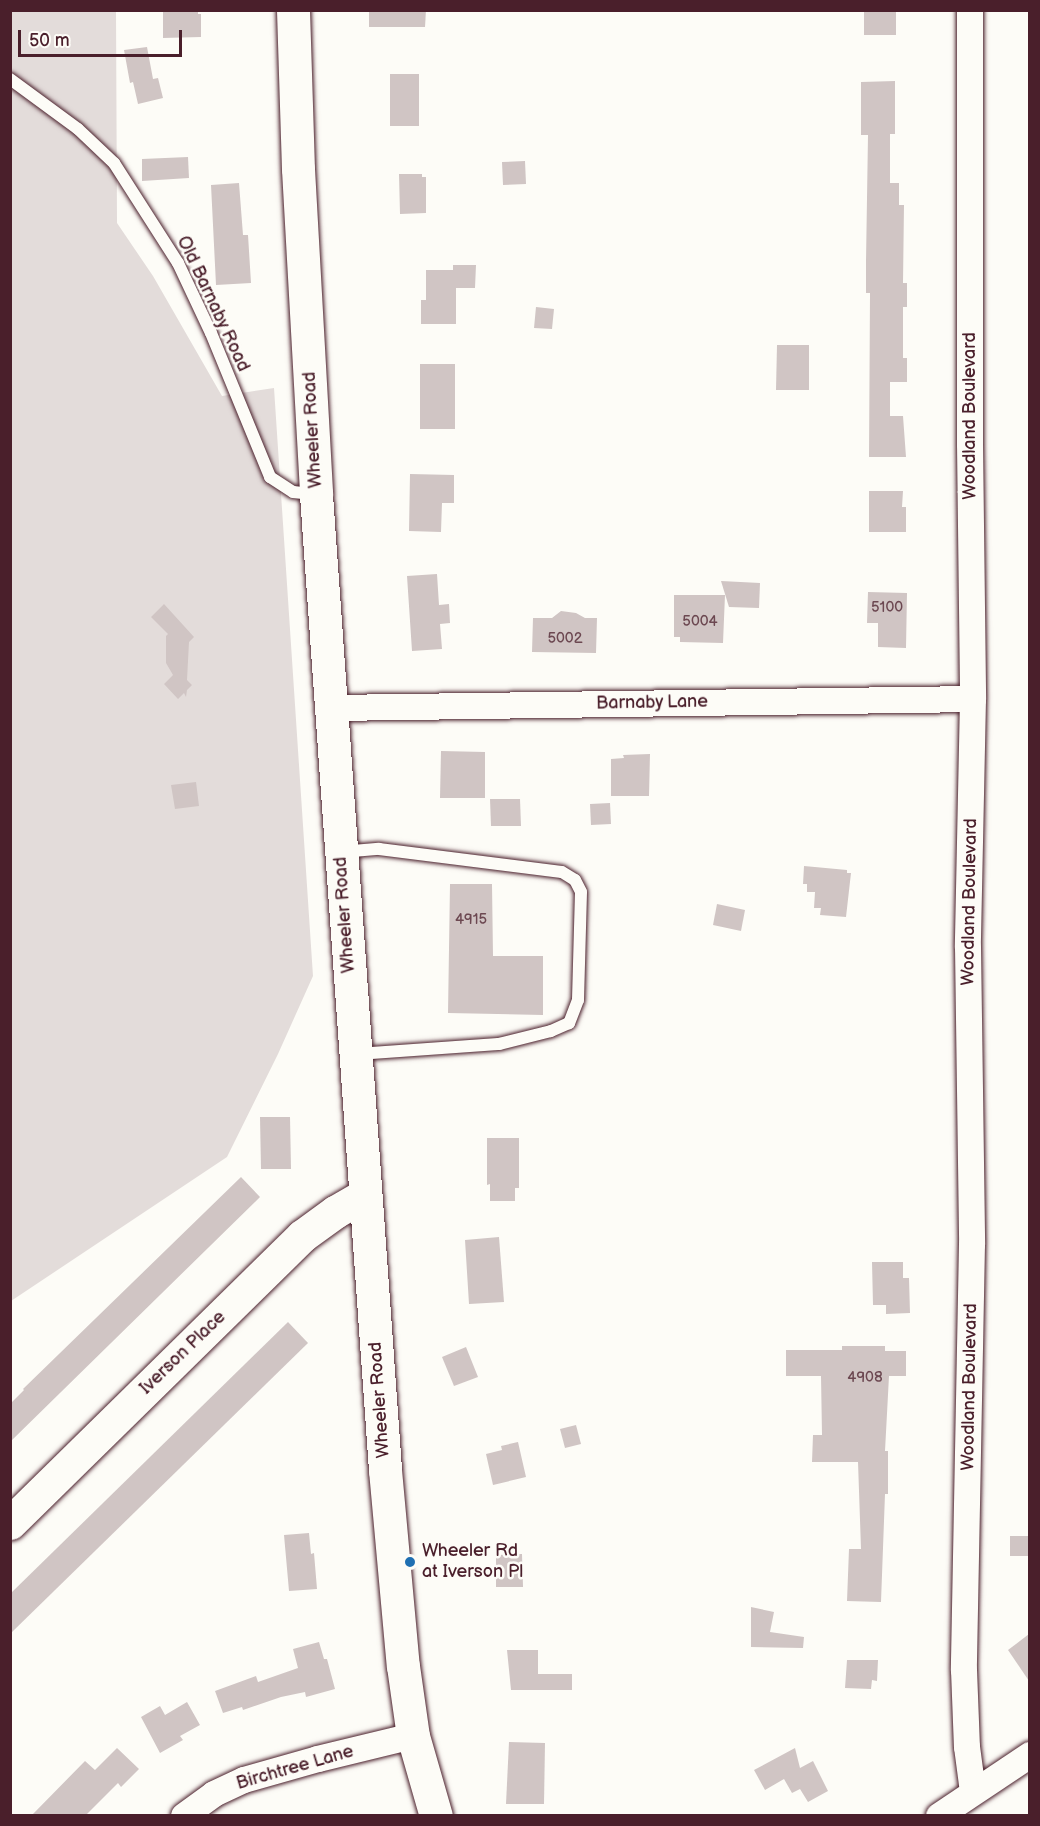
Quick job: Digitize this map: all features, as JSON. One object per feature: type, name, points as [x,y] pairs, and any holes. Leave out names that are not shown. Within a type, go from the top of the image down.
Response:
[{"type":"main road","name":"Wheeler Road","points":[[292,10],[298,169],[316,495],[385,1470],[413,1736],[436,1815]]},
{"type":"main road","name":"Iverson Place","points":[[10,1523],[302,1236],[335,1212],[365,1196]]},
{"type":"street","name":"Woodland Boulevard","points":[[970,10],[970,444],[973,699],[968,947],[972,1244],[964,1670],[967,1747],[973,1792]]},
{"type":"street","name":"Barnaby Lane","points":[[332,708],[973,699]]},
{"type":"street","name":"Birchtree Lane","points":[[184,1815],[214,1794],[244,1780],[413,1736]]},
{"type":"street","points":[[939,1815],[1029,1755]]},
{"type":"lane","name":"Old Barnaby Road","points":[[10,79],[78,129],[114,163],[178,263],[211,333],[270,477],[293,492],[316,495]]},
{"type":"lane","points":[[341,852],[379,849],[562,872],[575,880],[581,892],[578,1000],[569,1023],[550,1031],[499,1044],[355,1054]]},
{"type":"shaded area","points":[[11,11],[116,11],[117,223],[153,276],[222,396],[274,388],[313,976],[278,1054],[227,1157],[11,1301]]},
{"type":"building","points":[[163,10],[198,10],[198,14],[201,14],[201,37],[163,38]]},
{"type":"building","points":[[369,10],[426,10],[425,27],[369,27]]},
{"type":"building","points":[[864,10],[896,10],[896,35],[864,35]]},
{"type":"building","points":[[147,47],[153,79],[158,78],[163,98],[138,104],[133,82],[130,83],[124,50]]},
{"type":"building","points":[[390,74],[419,74],[419,126],[390,126]]},
{"type":"building","points":[[895,81],[895,134],[890,134],[890,183],[899,183],[899,205],[904,205],[903,283],[907,283],[907,307],[903,307],[903,358],[907,358],[907,382],[890,382],[890,416],[903,416],[906,457],[869,457],[870,293],[866,293],[868,135],[861,135],[861,82]]},
{"type":"building","points":[[188,157],[189,178],[142,181],[142,159]]},
{"type":"building","points":[[525,161],[526,184],[503,185],[502,162]]},
{"type":"building","points":[[399,174],[422,174],[422,177],[426,177],[426,213],[400,214]]},
{"type":"building","points":[[239,183],[243,235],[248,235],[251,283],[216,285],[211,185]]},
{"type":"building","points":[[453,265],[476,265],[475,288],[456,288],[456,324],[421,324],[421,300],[426,300],[426,270],[453,270]]},
{"type":"building","points":[[536,307],[554,309],[552,329],[534,328]]},
{"type":"building","points":[[777,345],[809,345],[809,390],[776,390]]},
{"type":"building","points":[[420,364],[455,364],[455,429],[420,429]]},
{"type":"building","points":[[410,474],[454,475],[454,503],[442,503],[441,532],[409,531]]},
{"type":"building","points":[[869,491],[903,491],[902,507],[906,507],[906,532],[869,532]]},
{"type":"building","points":[[437,574],[439,605],[449,604],[450,623],[440,624],[442,649],[412,651],[407,576]]},
{"type":"building","points":[[721,581],[760,583],[759,608],[729,607]]},
{"type":"building","points":[[868,592],[907,593],[906,648],[878,647],[878,623],[867,623]]},
{"type":"building","points":[[674,595],[725,595],[723,643],[680,642],[680,637],[674,637]]},
{"type":"building","points":[[164,604],[194,637],[189,642],[187,680],[192,685],[187,690],[186,697],[184,693],[178,699],[164,684],[173,675],[166,663],[166,636],[168,634],[151,617]]},
{"type":"building","points":[[561,611],[576,613],[585,618],[597,618],[596,653],[532,652],[533,618],[552,618]]},
{"type":"building","points":[[441,751],[485,752],[485,798],[440,798]]},
{"type":"building","points":[[650,754],[649,796],[611,796],[611,759],[624,758],[623,755]]},
{"type":"building","points":[[196,782],[199,806],[175,809],[171,785]]},
{"type":"building","points":[[490,799],[520,799],[521,826],[491,826]]},
{"type":"building","points":[[610,803],[611,824],[591,825],[590,804]]},
{"type":"building","points":[[804,866],[847,870],[847,873],[851,873],[846,917],[820,915],[821,908],[814,908],[815,892],[807,892],[807,884],[803,884]]},
{"type":"building","points":[[450,884],[492,884],[493,956],[543,956],[543,1015],[448,1013]]},
{"type":"building","points":[[717,904],[745,910],[741,931],[713,925]]},
{"type":"building","points":[[260,1117],[290,1117],[291,1169],[261,1169]]},
{"type":"building","points":[[487,1138],[519,1138],[519,1188],[515,1188],[515,1201],[490,1201],[490,1184],[487,1185]]},
{"type":"building","points":[[241,1177],[260,1197],[10,1442],[10,1404],[23,1389]]},
{"type":"building","points":[[499,1237],[504,1302],[469,1304],[465,1240]]},
{"type":"building","points":[[872,1262],[903,1262],[903,1278],[909,1278],[910,1313],[886,1314],[886,1305],[873,1305]]},
{"type":"building","points":[[288,1322],[308,1343],[10,1634],[10,1594]]},
{"type":"building","points":[[842,1346],[885,1346],[885,1351],[906,1351],[906,1376],[889,1376],[885,1451],[888,1451],[888,1494],[885,1494],[881,1602],[847,1601],[849,1549],[861,1549],[858,1462],[812,1462],[813,1435],[822,1435],[821,1376],[786,1376],[786,1350],[842,1350]]},
{"type":"building","points":[[466,1347],[478,1377],[454,1386],[442,1357]]},
{"type":"building","points":[[576,1425],[581,1444],[565,1448],[560,1429]]},
{"type":"building","points":[[518,1442],[526,1477],[493,1485],[486,1454],[502,1450],[501,1446]]},
{"type":"building","points":[[309,1533],[311,1554],[314,1553],[317,1589],[289,1591],[284,1535]]},
{"type":"building","points":[[1010,1536],[1029,1536],[1029,1556],[1010,1556]]},
{"type":"building","points":[[522,1554],[523,1587],[496,1587],[496,1555]]},
{"type":"building","points":[[751,1607],[774,1612],[770,1632],[804,1637],[803,1648],[751,1647]]},
{"type":"building","points":[[1029,1634],[1029,1681],[1008,1650]]},
{"type":"building","points":[[319,1642],[324,1659],[327,1659],[335,1689],[306,1697],[305,1692],[281,1697],[243,1710],[242,1707],[223,1713],[215,1691],[256,1676],[258,1682],[298,1668],[293,1649]]},
{"type":"building","points":[[507,1650],[538,1650],[538,1674],[572,1674],[572,1690],[511,1690]]},
{"type":"building","points":[[847,1660],[878,1660],[877,1681],[872,1680],[871,1689],[845,1688]]},
{"type":"building","points":[[187,1702],[200,1725],[180,1736],[183,1740],[160,1753],[141,1717],[160,1706],[165,1715]]},
{"type":"building","points":[[509,1742],[545,1743],[544,1804],[506,1804]]},
{"type":"building","points":[[117,1748],[139,1769],[121,1787],[118,1783],[86,1815],[32,1815],[85,1761],[95,1770]]},
{"type":"building","points":[[795,1748],[800,1768],[813,1761],[828,1791],[808,1802],[800,1789],[792,1793],[784,1779],[765,1790],[754,1770]]},
{"type":"place","name":"Wheeler Rd at Iverson Pl","points":[[410,1562]]}]
